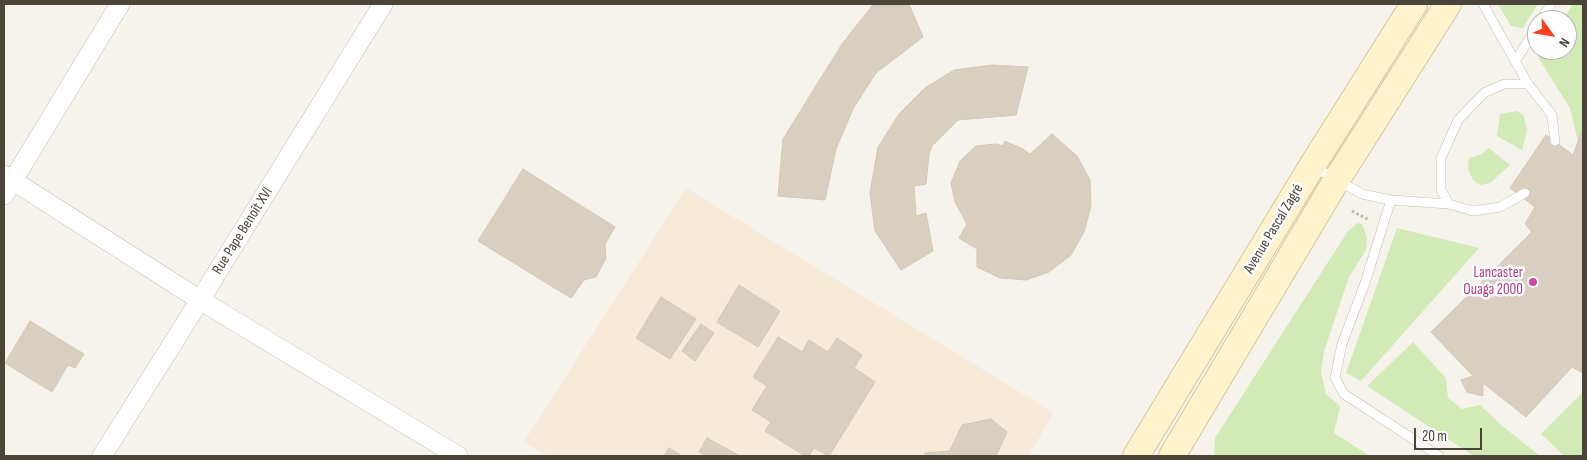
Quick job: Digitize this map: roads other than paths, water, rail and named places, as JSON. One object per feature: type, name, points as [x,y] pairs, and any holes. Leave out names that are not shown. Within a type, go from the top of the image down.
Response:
[{"type":"main road","name":"Avenue Pascal Zagré","points":[[1157,451],[1312,166],[1414,4]]},
{"type":"main road","name":"Avenue Pascal Zagré","points":[[1157,451],[1336,181],[1448,4]]},
{"type":"street","points":[[120,4],[7,184],[458,456]]},
{"type":"street","name":"Rue Pape Benoît XVI","points":[[102,456],[383,4]]},
{"type":"lane","points":[[1483,4],[1528,84],[1552,115],[1555,141]]},
{"type":"lane","points":[[1516,60],[1527,42]]},
{"type":"lane","points":[[1449,204],[1441,190],[1441,158],[1458,120],[1484,93],[1504,84],[1528,84]]},
{"type":"lane","points":[[1312,166],[1362,194],[1391,200],[1449,204],[1473,211],[1500,207],[1524,193]]},
{"type":"lane","points":[[1391,200],[1365,283],[1342,344],[1335,378],[1344,394],[1439,456]]},
{"type":"place","name":"Lancaster Ouaga 2000","points":[[1533,282]]}]
